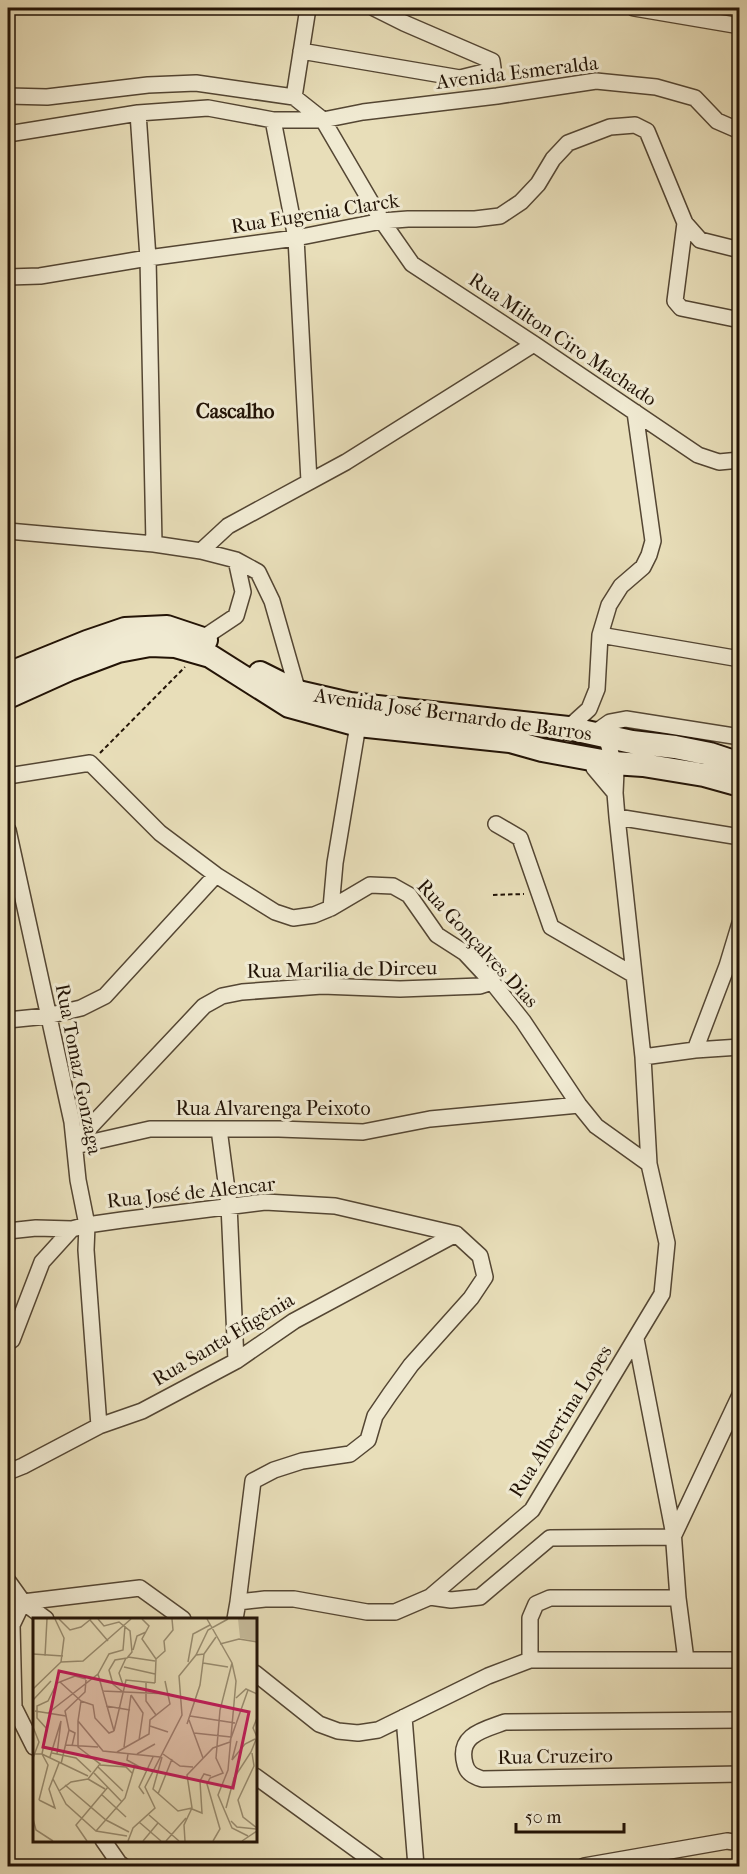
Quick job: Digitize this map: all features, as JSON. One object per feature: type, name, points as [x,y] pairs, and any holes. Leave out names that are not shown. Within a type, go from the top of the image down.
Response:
[{"type":"main road","name":"Avenida José Bernardo de Barros","points":[[8,674],[125,628],[167,627],[298,692],[350,704],[568,728],[710,754],[740,764]]},
{"type":"main road","name":"Avenida José Bernardo de Barros","points":[[8,698],[70,669],[118,651],[150,645],[201,645]]},
{"type":"main road","name":"Avenida José Bernardo de Barros","points":[[201,645],[210,656],[289,706],[358,725],[510,741],[604,765],[678,770],[740,785]]},
{"type":"street","points":[[294,97],[308,8]]},
{"type":"street","points":[[301,51],[460,78],[493,68],[492,61],[374,8]]},
{"type":"street","points":[[634,8],[740,27]]},
{"type":"street","name":"Avenida Esmeralda","points":[[8,134],[138,113],[208,108],[273,120],[323,120],[363,112],[497,96],[596,81],[656,87],[695,98],[717,121],[740,131]]},
{"type":"street","points":[[8,96],[47,97],[148,84],[196,83],[294,97],[323,120]]},
{"type":"street","points":[[138,113],[147,258],[154,544]]},
{"type":"street","points":[[273,120],[296,238],[309,481]]},
{"type":"street","name":"Rua Milton Ciro Machado","points":[[323,120],[382,221],[412,264],[698,455],[719,462],[740,460]]},
{"type":"street","name":"Rua Eugenia Clarck","points":[[8,277],[40,276],[147,258],[296,238],[382,221],[475,219],[500,216],[521,202],[538,184],[553,159],[568,143],[610,127],[635,125],[646,131],[685,223],[700,240],[740,250]]},
{"type":"street","points":[[685,223],[675,301],[681,308],[740,320]]},
{"type":"street","points":[[201,551],[228,526],[346,462],[534,344]]},
{"type":"street","points":[[568,728],[589,709],[597,689],[600,635],[609,605],[621,586],[643,567],[650,555],[653,541],[635,412]]},
{"type":"street","points":[[8,531],[154,544],[201,551],[236,560],[258,572],[272,601],[298,692]]},
{"type":"street","points":[[201,645],[236,616],[243,592],[236,560]]},
{"type":"street","points":[[600,635],[740,659]]},
{"type":"street","points":[[599,735],[610,722],[627,719],[740,737]]},
{"type":"street","points":[[531,724],[532,731],[542,750]]},
{"type":"street","points":[[332,908],[335,863],[358,725]]},
{"type":"street","name":"Rua Albertina Lopes","points":[[238,1602],[294,1599],[367,1612],[396,1612],[430,1597],[532,1510],[662,1294],[667,1243],[650,1164],[643,1058],[617,817],[616,771],[604,765],[599,735]]},
{"type":"street","points":[[8,776],[90,764]]},
{"type":"street","name":"Rua Gonçalves Dias","points":[[90,764],[160,833],[216,875],[275,912],[293,918],[314,915],[332,908],[370,885],[393,886],[409,895],[437,935],[465,953],[492,982],[523,1021],[579,1105],[596,1126],[650,1164]]},
{"type":"street","points":[[617,817],[740,837]]},
{"type":"street","points":[[496,824],[520,838],[550,927],[634,975]]},
{"type":"street","name":"Rua Tomaz Gonzaga","points":[[8,830],[72,1122],[78,1180],[87,1225],[86,1250],[99,1426]]},
{"type":"street","points":[[8,1020],[47,1016],[81,1008],[105,996],[216,875]]},
{"type":"street","points":[[695,1050],[733,967],[740,923]]},
{"type":"street","name":"Rua Marilia de Dirceu","points":[[75,1145],[204,1006],[222,996],[242,992],[322,986],[400,990],[480,986],[492,982]]},
{"type":"street","points":[[643,1058],[695,1050],[740,1047]]},
{"type":"street","name":"Rua Alvarenga Peixoto","points":[[75,1145],[150,1129],[279,1129],[363,1132],[430,1119],[579,1105]]},
{"type":"street","points":[[219,1129],[229,1205],[236,1361]]},
{"type":"street","name":"Rua José de Alencar","points":[[8,1230],[72,1229],[229,1205],[265,1202],[335,1206],[456,1234],[480,1256],[485,1277],[471,1298],[411,1365],[390,1394],[375,1416],[368,1440],[350,1454],[302,1461],[274,1470],[253,1481],[238,1602]]},
{"type":"street","points":[[8,1342],[12,1340],[42,1262],[72,1229]]},
{"type":"street","name":"Rua Santa Efigênia","points":[[8,1472],[99,1426],[142,1411],[236,1361],[294,1321],[456,1234]]},
{"type":"street","points":[[636,1339],[673,1537],[686,1660]]},
{"type":"street","points":[[673,1537],[740,1395]]},
{"type":"street","points":[[430,1597],[451,1600],[480,1597],[550,1539],[673,1537]]},
{"type":"street","points":[[8,1581],[23,1602],[45,1618]]},
{"type":"street","points":[[23,1602],[140,1588],[182,1618]]},
{"type":"street","points":[[530,1660],[530,1618],[536,1604],[550,1598],[678,1598]]},
{"type":"street","points":[[23,1602],[12,1625],[14,1707],[33,1745]]},
{"type":"street","points":[[234,1618],[238,1602]]},
{"type":"street","points":[[256,1674],[319,1724],[338,1731],[358,1733],[378,1730],[489,1676],[530,1660],[740,1660]]},
{"type":"street","points":[[404,1717],[416,1866]]},
{"type":"street","name":"Rua Cruzeiro","points":[[740,1720],[505,1722],[480,1731],[466,1741],[462,1754],[466,1769],[473,1776],[482,1779],[740,1774]]},
{"type":"street","points":[[256,1777],[379,1866]]},
{"type":"street","points":[[104,1841],[123,1866]]},
{"type":"street","points":[[584,1866],[727,1841],[740,1843]]},
{"type":"path","points":[[90,764],[201,645]]},
{"type":"path","points":[[493,895],[539,894]]},
{"type":"district","name":"Cascalho","points":[[235,411]]}]
